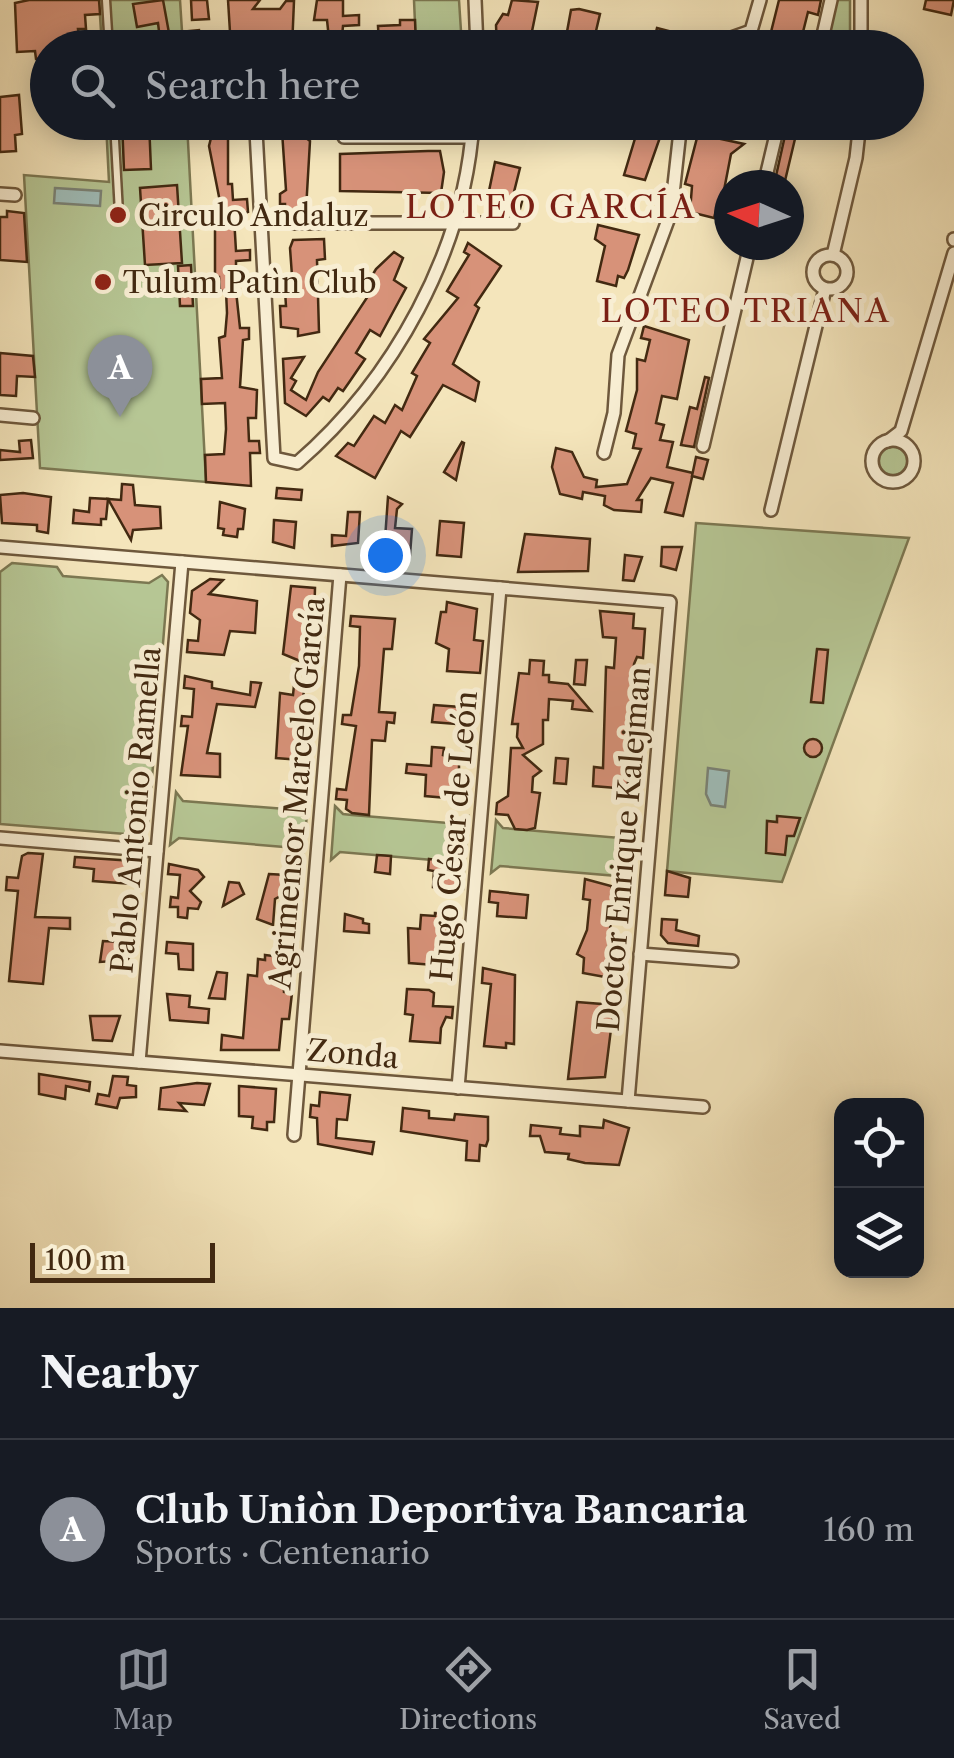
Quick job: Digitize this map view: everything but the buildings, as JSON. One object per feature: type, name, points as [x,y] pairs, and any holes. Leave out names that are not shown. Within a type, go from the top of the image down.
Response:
[{"type":"street","points":[[475,0],[476,30]]},
{"type":"street","points":[[751,30],[760,0]]},
{"type":"street","points":[[824,30],[831,0]]},
{"type":"street","points":[[861,0],[861,30]]},
{"type":"street","points":[[256,140],[274,458],[297,463],[352,413],[402,338],[454,223],[472,140]]},
{"type":"street","points":[[604,453],[614,413],[622,338],[670,212],[678,140]]},
{"type":"street","points":[[768,170],[775,140]]},
{"type":"street","points":[[832,255],[858,140]]},
{"type":"street","points":[[0,194],[15,195]]},
{"type":"street","points":[[261,223],[513,223]]},
{"type":"street","points":[[900,431],[914,456],[913,469],[898,482],[885,481],[875,473],[872,460],[877,448],[900,431],[954,253]]},
{"type":"street","points":[[832,255],[844,263],[846,277],[838,288],[825,289],[818,285],[813,272],[819,259],[832,255]]},
{"type":"street","points":[[702,446],[746,260]]},
{"type":"street","points":[[771,510],[825,289]]},
{"type":"street","points":[[0,416],[34,418]]},
{"type":"street","points":[[888,440],[907,445]]},
{"type":"street","points":[[1,549],[500,588]]},
{"type":"street","name":"Pablo Antonio Ramella","points":[[139,1062],[182,562]]},
{"type":"street","name":"Agrimensor Marcelo García","points":[[294,1135],[340,575]]},
{"type":"street","name":"Doctor Enrique Kalejman","points":[[500,588],[670,602],[628,1101]]},
{"type":"street","name":"Hugo César de León","points":[[458,1088],[500,588]]},
{"type":"street","points":[[0,838],[157,851]]},
{"type":"street","points":[[640,954],[732,962]]},
{"type":"street","name":"Zonda","points":[[0,1052],[703,1107]]},
{"type":"lane","points":[[106,0],[108,30]]},
{"type":"lane","points":[[115,140],[119,213]]},
{"type":"green space","points":[[99,0],[180,0],[182,30],[101,30]]},
{"type":"green space","points":[[414,0],[459,0],[461,30],[415,30]]},
{"type":"green space","points":[[834,0],[850,0],[850,30],[827,30]]},
{"type":"green space","points":[[107,140],[188,140],[206,482],[40,468],[24,175],[109,182]]},
{"type":"green space","points":[[893,447],[903,451],[907,461],[903,471],[893,475],[883,471],[879,461],[883,451]]},
{"type":"green space","points":[[696,523],[909,538],[782,882],[667,871]]},
{"type":"green space","points":[[12,563],[57,567],[63,576],[149,583],[162,575],[168,582],[148,827],[138,835],[0,824],[0,572]]},
{"type":"green space","points":[[176,792],[183,801],[299,810],[308,803],[303,857],[296,848],[179,838],[170,845]]},
{"type":"green space","points":[[335,806],[343,814],[460,824],[468,817],[464,871],[456,862],[340,852],[331,860]]},
{"type":"green space","points":[[496,820],[503,828],[620,838],[629,831],[624,884],[617,876],[500,866],[491,873]]},
{"type":"water","points":[[55,188],[101,191],[100,206],[54,203]]},
{"type":"water","points":[[708,768],[729,771],[725,807],[711,805],[706,794]]},
{"type":"place","name":"Circulo Andaluz","points":[[118,215]]},
{"type":"place","name":"Tulum Patìn Club","points":[[103,282]]},
{"type":"place","name":"Club Uniòn Deportiva Bancaria","points":[[120,417]]},
{"type":"district","name":"LOTEO GARCÍA","points":[[551,206]]},
{"type":"district","name":"LOTEO TRIANA","points":[[746,310]]}]
